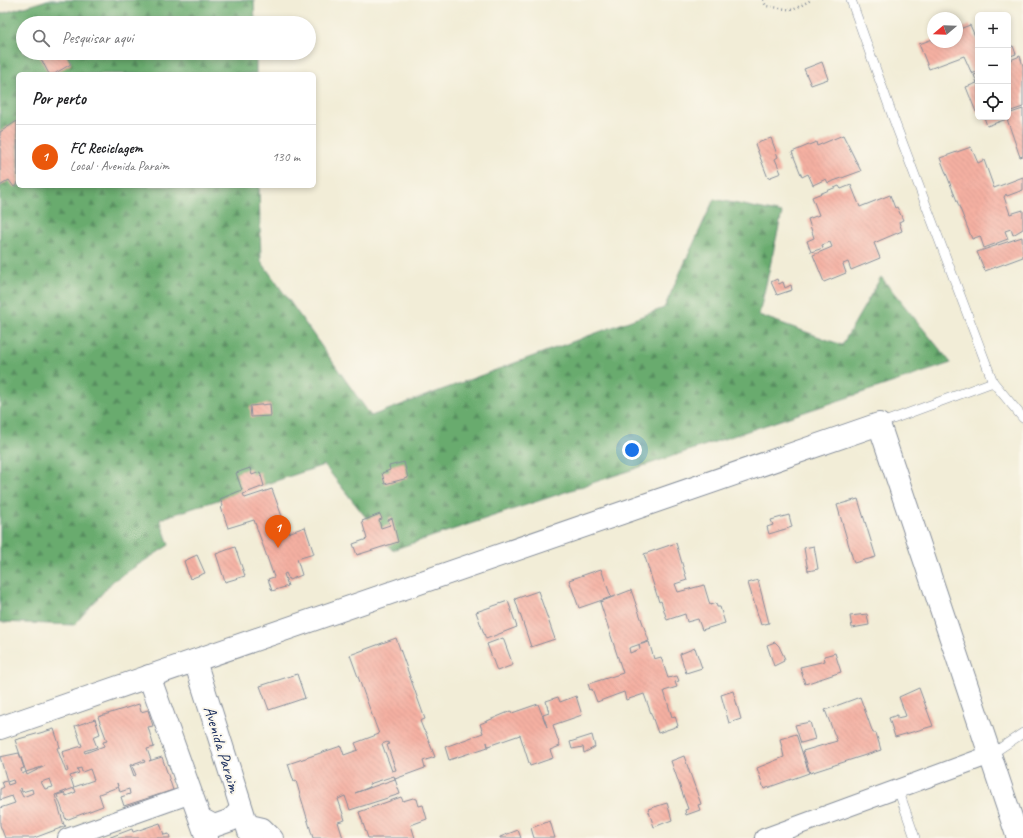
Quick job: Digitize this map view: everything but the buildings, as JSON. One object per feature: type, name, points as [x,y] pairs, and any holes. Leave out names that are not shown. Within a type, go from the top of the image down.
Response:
[{"type":"main road","points":[[0,728],[879,424],[1018,838]]},
{"type":"main road","name":"Avenida Paraim","points":[[195,661],[246,824]]},
{"type":"main road","points":[[150,676],[204,828],[231,820],[246,824]]},
{"type":"street","points":[[764,838],[990,755]]},
{"type":"street","points":[[67,838],[191,794]]},
{"type":"street","points":[[246,824],[263,826],[274,838]]},
{"type":"lane","points":[[851,0],[895,123],[993,382],[1023,418]]},
{"type":"lane","points":[[879,424],[993,382]]},
{"type":"lane","points":[[990,755],[1023,733]]},
{"type":"lane","points":[[898,789],[915,838]]},
{"type":"path","points":[[763,0],[766,6],[793,10],[811,0]]},
{"type":"green space","points":[[48,0],[254,0],[255,16],[16,16],[16,60],[256,60],[256,72],[16,72],[16,188],[259,188],[261,261],[371,416],[664,308],[714,199],[782,213],[759,315],[842,345],[881,277],[951,363],[392,550],[324,465],[160,519],[169,545],[113,581],[74,625],[0,622],[0,14]]},
{"type":"place","name":"FC Reciclagem","points":[[278,548]]}]
